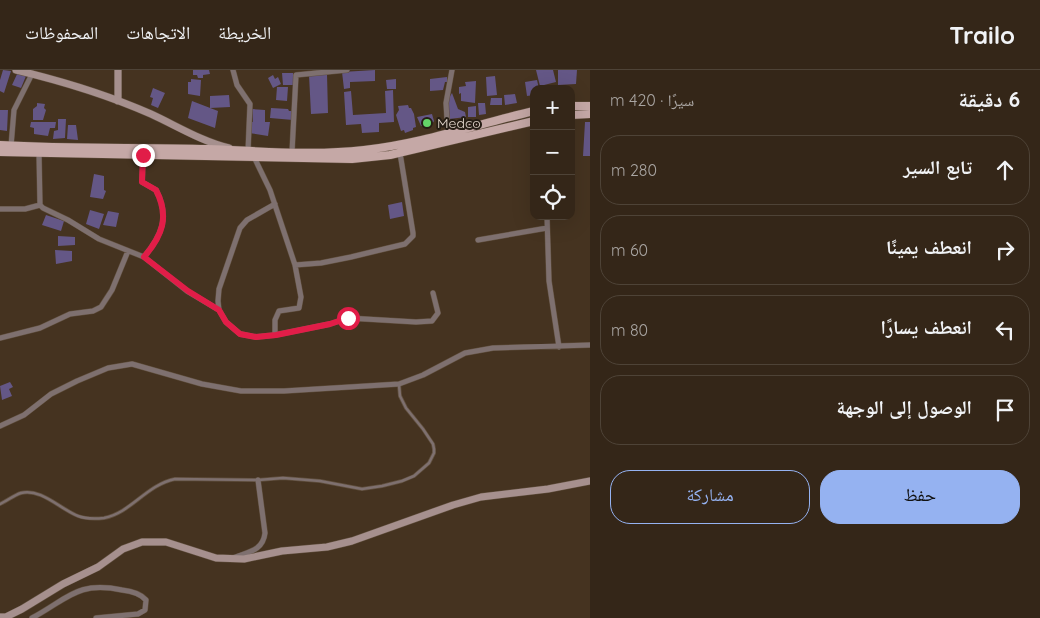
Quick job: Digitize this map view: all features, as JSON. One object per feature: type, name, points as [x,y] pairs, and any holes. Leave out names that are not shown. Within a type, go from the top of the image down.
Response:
[{"type":"main road","points":[[575,106],[590,106]]},
{"type":"main road","points":[[0,145],[206,153],[254,157],[352,159],[400,153],[448,136],[530,112]]},
{"type":"main road","points":[[575,115],[590,114]]},
{"type":"main road","points":[[0,152],[143,155],[244,150],[292,152],[372,149],[530,122]]},
{"type":"street","points":[[16,70],[32,74],[41,73],[118,101],[210,142],[244,150],[250,104],[237,85],[233,70]]},
{"type":"street","points":[[118,70],[118,101]]},
{"type":"street","points":[[292,152],[296,72],[348,70]]},
{"type":"street","points":[[448,136],[446,103],[452,70]]},
{"type":"street","points":[[11,146],[14,110],[32,74]]},
{"type":"street","points":[[294,265],[322,263],[351,257],[405,244],[410,239],[413,233],[400,153]]},
{"type":"street","points":[[39,154],[40,205],[45,210],[68,220],[99,239],[144,257],[188,291],[219,310],[226,322],[240,334],[256,337],[276,335],[330,324],[348,318],[416,322],[432,321],[438,313],[433,293]]},
{"type":"street","points":[[143,155],[142,182],[156,190],[164,215],[156,242],[144,257]]},
{"type":"street","points":[[254,157],[275,204],[294,265],[301,297],[299,308],[279,311],[275,320],[276,335]]},
{"type":"street","points":[[219,310],[219,289],[240,228],[247,220],[275,204]]},
{"type":"street","points":[[0,210],[25,209],[40,205]]},
{"type":"street","points":[[547,220],[549,281],[558,347]]},
{"type":"street","points":[[478,240],[547,228]]},
{"type":"street","points":[[0,338],[40,328],[70,314],[93,311],[100,307],[112,290],[128,251]]},
{"type":"street","points":[[0,426],[24,414],[51,394],[77,381],[108,368],[132,364],[202,384],[241,391],[284,391],[399,384],[423,375],[465,353],[492,348],[590,345]]},
{"type":"street","points":[[225,559],[257,549],[264,541],[264,524],[258,480]]},
{"type":"street","points":[[0,617],[6,617],[22,609],[63,584],[98,567],[123,549],[142,542],[173,543],[216,558],[244,559],[282,551],[328,547],[352,541],[466,501],[495,495],[590,482]]},
{"type":"street","points":[[32,618],[67,596],[96,586],[135,592],[142,595],[146,600],[145,610],[138,614],[96,618]]},
{"type":"lane","points":[[0,504],[21,493],[37,494],[78,516],[95,519],[115,514],[153,486],[164,481],[186,478],[258,480],[283,478],[306,479],[362,489],[382,486],[414,476],[429,463],[434,453],[428,436],[406,408],[400,396],[399,384]]},
{"type":"building","points":[[3,70],[11,71],[4,93],[0,91],[0,80]]},
{"type":"building","points":[[193,70],[209,70],[210,74],[203,75],[203,78],[198,78],[197,75],[193,75]]},
{"type":"building","points":[[375,70],[375,81],[350,82],[350,88],[344,89],[342,72]]},
{"type":"building","points":[[536,70],[553,70],[556,82],[540,85]]},
{"type":"building","points":[[558,70],[577,70],[576,84],[558,85]]},
{"type":"building","points":[[18,72],[26,76],[21,88],[12,85]]},
{"type":"building","points":[[282,73],[293,73],[295,85],[283,85]]},
{"type":"building","points":[[327,74],[328,113],[311,114],[309,75]]},
{"type":"building","points":[[273,75],[275,79],[278,77],[281,84],[273,88],[268,78]]},
{"type":"building","points":[[495,76],[497,95],[487,96],[486,77]]},
{"type":"building","points":[[447,77],[443,90],[430,91],[430,79]]},
{"type":"building","points":[[191,79],[201,80],[200,96],[188,94],[188,82],[191,82]]},
{"type":"building","points":[[396,79],[396,89],[387,89],[386,80]]},
{"type":"building","points":[[537,80],[538,85],[530,85],[530,96],[527,96],[525,82]]},
{"type":"building","points":[[476,81],[475,103],[461,101],[459,87],[466,86],[465,82]]},
{"type":"building","points":[[277,87],[288,87],[287,101],[276,100]]},
{"type":"building","points":[[153,88],[165,93],[158,108],[151,105],[153,98],[150,97]]},
{"type":"building","points":[[393,90],[394,122],[379,123],[379,132],[362,133],[361,124],[346,125],[344,92],[351,91],[353,115],[386,113],[385,91]]},
{"type":"building","points":[[452,93],[458,109],[465,112],[466,117],[449,119],[447,101]]},
{"type":"building","points":[[515,94],[517,103],[505,105],[504,95]]},
{"type":"building","points":[[229,95],[230,107],[210,108],[210,96]]},
{"type":"building","points":[[491,98],[502,98],[502,105],[490,105]]},
{"type":"building","points":[[192,101],[218,111],[215,128],[188,118]]},
{"type":"building","points":[[37,103],[45,104],[44,108],[46,110],[43,120],[33,120],[33,109],[37,106]]},
{"type":"building","points":[[478,103],[485,103],[486,114],[479,115]]},
{"type":"building","points":[[408,105],[414,114],[416,127],[405,133],[404,130],[401,131],[396,115],[399,110],[398,106]]},
{"type":"building","points":[[476,106],[476,117],[468,117],[468,107]]},
{"type":"building","points":[[271,108],[293,111],[293,120],[270,118]]},
{"type":"building","points":[[252,109],[265,110],[265,122],[270,122],[268,136],[249,133],[250,121],[253,122]]},
{"type":"building","points":[[0,110],[8,110],[7,131],[0,130]]},
{"type":"building","points":[[432,114],[434,121],[432,124],[421,126],[417,117]]},
{"type":"building","points":[[58,119],[66,119],[65,138],[53,139],[54,131],[58,130]]},
{"type":"building","points":[[31,122],[56,122],[55,128],[50,128],[48,136],[34,134],[34,128],[30,127]]},
{"type":"building","points":[[585,122],[590,122],[590,156],[583,156]]},
{"type":"building","points":[[68,125],[76,125],[78,140],[67,139]]},
{"type":"building","points":[[94,174],[104,176],[104,190],[106,191],[103,199],[90,197]]},
{"type":"building","points":[[402,202],[404,216],[390,219],[388,205]]},
{"type":"building","points":[[90,210],[104,214],[99,229],[86,224]]},
{"type":"building","points":[[108,211],[119,213],[116,227],[103,225]]},
{"type":"building","points":[[46,215],[64,221],[61,231],[42,225]]},
{"type":"building","points":[[58,236],[75,237],[75,245],[58,246]]},
{"type":"building","points":[[55,250],[72,251],[72,261],[56,264]]},
{"type":"building","points":[[10,382],[13,387],[9,389],[12,396],[2,400],[0,386]]},
{"type":"place","name":"Medco","points":[[427,123]]},
{"type":"route","points":[[143,155],[142,182],[156,190],[164,215],[164,222],[156,242],[144,257],[188,291],[219,310],[233,329],[240,334],[256,337],[305,330],[348,318]]}]
